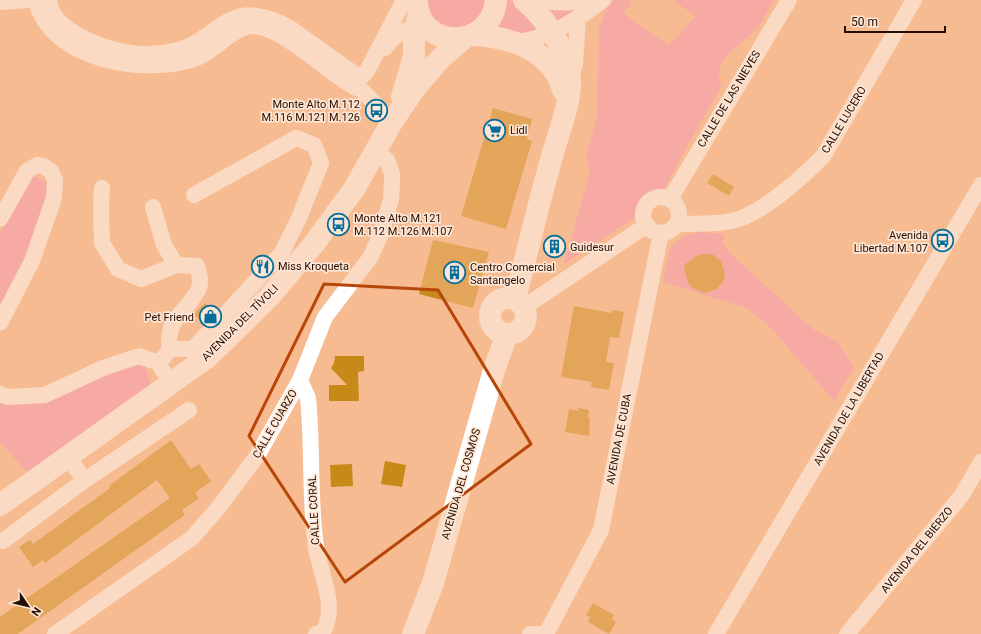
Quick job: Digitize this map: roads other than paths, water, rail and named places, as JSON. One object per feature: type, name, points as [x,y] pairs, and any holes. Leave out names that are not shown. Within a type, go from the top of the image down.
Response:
[{"type":"street","points":[[0,2],[28,0]]},
{"type":"street","points":[[36,0],[38,8],[55,32],[74,47],[107,60],[139,66],[177,64],[200,56],[243,29],[253,26],[283,36],[343,80],[362,90],[392,122]]},
{"type":"street","points":[[49,0],[57,18],[68,29],[87,40],[109,48],[132,53],[152,54],[182,49],[206,37],[235,18],[246,16],[279,22],[290,28],[357,77],[363,77],[417,14]]},
{"type":"street","name":"AVENIDA DEL TÍVOLI","points":[[0,505],[68,458],[209,356],[270,296],[313,245],[354,189],[392,122],[415,88],[439,60],[490,21],[496,0]]},
{"type":"street","points":[[524,0],[551,31],[564,56],[570,80],[570,95],[562,120],[520,303],[527,317],[525,323],[516,332],[507,334],[500,332],[494,327],[490,313],[492,307],[500,300],[507,298],[520,303],[654,229],[672,229],[676,224],[679,215],[678,209],[670,199],[658,197],[647,203],[643,215],[654,229]]},
{"type":"street","points":[[536,0],[555,3],[578,3],[594,0]]},
{"type":"street","points":[[417,14],[446,37],[469,36],[518,42],[536,39],[578,18],[603,0]]},
{"type":"street","name":"CALLE DE LAS NIEVES","points":[[670,199],[789,0]]},
{"type":"street","name":"CALLE LUCERO","points":[[676,224],[733,221],[760,207],[808,172],[824,155],[914,0]]},
{"type":"street","points":[[362,90],[391,39],[404,30],[417,14]]},
{"type":"street","name":"AVENIDA DEL TÍVOLI","points":[[392,122],[408,79],[414,56],[417,14]]},
{"type":"street","points":[[570,80],[575,64],[578,18]]},
{"type":"street","points":[[518,42],[545,59],[558,76],[564,97],[562,120]]},
{"type":"street","points":[[160,362],[170,349],[193,348],[281,254],[299,218],[321,163],[314,145],[296,138],[194,194]]},
{"type":"street","name":"CALLE CUARZO","points":[[55,634],[192,538],[219,507],[257,456],[300,380],[324,317],[370,258],[380,236],[391,200],[392,174],[387,160],[376,151]]},
{"type":"street","points":[[0,219],[27,171],[37,165],[43,166],[51,171],[55,180],[54,198],[32,261],[0,323]]},
{"type":"street","name":"AVENIDA DE LA LIBERTAD","points":[[716,634],[981,184]]},
{"type":"street","points":[[102,188],[100,207],[102,243],[118,269],[142,279],[176,265],[197,266],[200,274],[199,287],[170,326],[167,337],[170,349]]},
{"type":"street","points":[[154,207],[164,245],[176,265]]},
{"type":"street","name":"AVENIDA DE CUBA","points":[[546,634],[601,530],[654,229]]},
{"type":"street","name":"AVENIDA DEL COSMOS","points":[[413,634],[433,583],[497,360],[507,334]]},
{"type":"street","points":[[0,394],[7,397],[45,395],[103,368],[139,356],[160,362]]},
{"type":"street","points":[[160,362],[168,386]]},
{"type":"street","name":"CALLE CORAL","points":[[300,380],[308,398],[316,547],[325,583],[328,606],[329,622],[323,632],[316,634]]},
{"type":"street","points":[[3,541],[85,480],[189,410]]},
{"type":"street","points":[[68,458],[85,480]]},
{"type":"street","name":"AVENIDA DEL BIERZO","points":[[847,634],[962,495],[981,462]]},
{"type":"street","points":[[530,634],[542,634]]},
{"type":"place","name":"Monte Alto M.112 M.116 M.121 M.126","points":[[376,110]]},
{"type":"place","name":"Lidl","points":[[495,130]]},
{"type":"place","name":"Monte Alto M.121 M.112 M.126 M.107","points":[[338,224]]},
{"type":"place","name":"Avenida Libertad M.107","points":[[943,241]]},
{"type":"place","name":"Guidesur","points":[[554,247]]},
{"type":"place","name":"Miss Kroqueta","points":[[263,266]]},
{"type":"place","name":"Centro Comercial Santangelo","points":[[454,273]]},
{"type":"place","name":"Pet Friend","points":[[210,317]]}]
